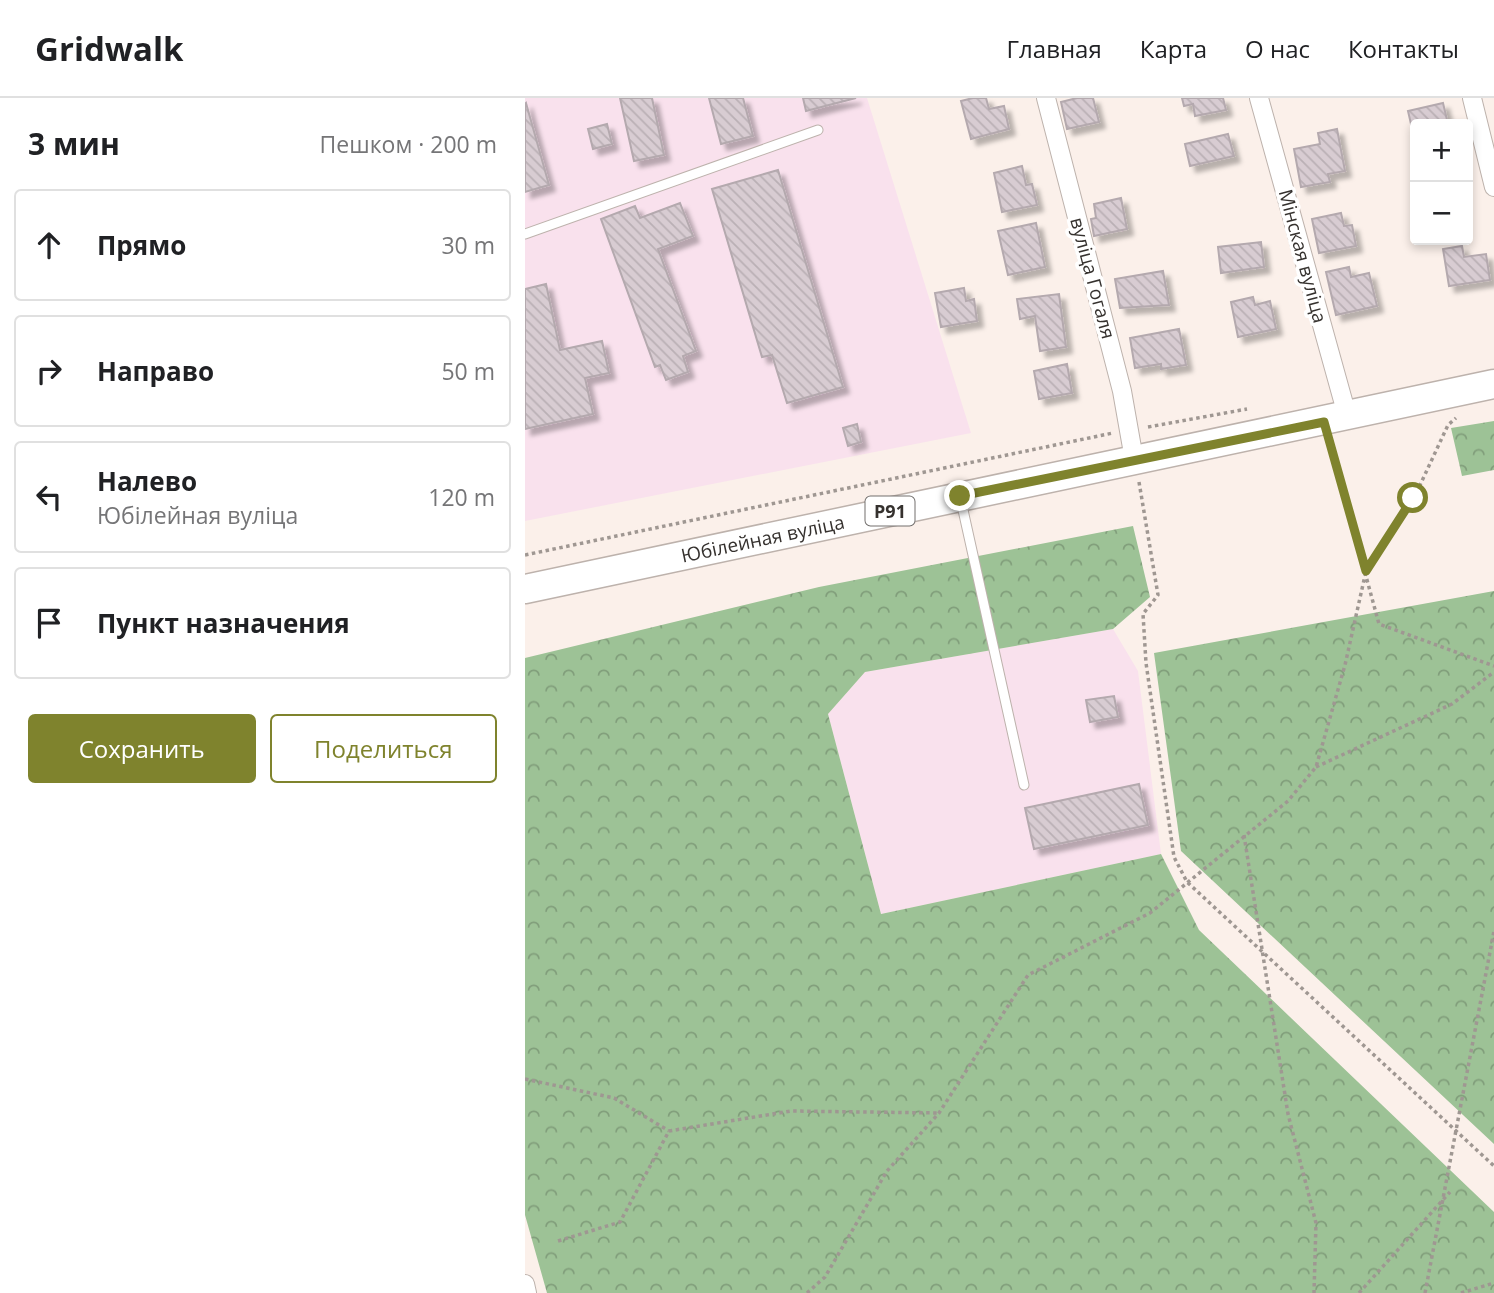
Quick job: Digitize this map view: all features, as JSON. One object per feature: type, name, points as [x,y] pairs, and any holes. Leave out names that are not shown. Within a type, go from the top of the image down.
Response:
[{"type":"main road","name":"Юбілейная вуліца","points":[[525,589],[1494,384]]},
{"type":"street","name":"вуліца Гогаля","points":[[1045,98],[1122,391],[1134,459]]},
{"type":"street","name":"Мінская вуліца","points":[[1259,98],[1335,418]]},
{"type":"street","points":[[1472,98],[1494,187]]},
{"type":"street","points":[[525,1283],[527,1293]]},
{"type":"lane","points":[[525,234],[818,130]]},
{"type":"lane","points":[[960,496],[1024,785]]},
{"type":"path","points":[[807,1293],[825,1277],[887,1171],[939,1113],[1028,975],[1150,913],[1289,801],[1315,766],[1345,665],[1366,571],[1413,498],[1448,425],[1457,417]]},
{"type":"path","points":[[1335,418],[1379,624],[1494,666]]},
{"type":"path","points":[[525,555],[1129,430]]},
{"type":"path","points":[[1134,459],[1149,529],[1158,595],[1143,614],[1146,663],[1174,857],[1187,882],[1494,1166]]},
{"type":"path","points":[[1315,766],[1452,704],[1494,672]]},
{"type":"path","points":[[1244,835],[1288,1114],[1316,1223],[1314,1293]]},
{"type":"path","points":[[1425,1293],[1494,931]]},
{"type":"path","points":[[525,1079],[614,1098],[669,1131],[791,1111],[939,1113]]},
{"type":"path","points":[[558,1241],[620,1222],[669,1131]]},
{"type":"path","points":[[1359,1293],[1450,1192]]},
{"type":"path","points":[[1461,1293],[1494,1283]]},
{"type":"shaded area","points":[[525,98],[867,98],[971,433],[525,521]]},
{"type":"shaded area","points":[[1113,629],[1138,671],[1161,854],[881,914],[828,714],[865,672]]},
{"type":"green space","points":[[1494,421],[1494,470],[1462,476],[1451,428]]},
{"type":"green space","points":[[1133,526],[1150,597],[1113,629],[865,672],[828,714],[881,914],[1161,854],[1199,930],[1494,1212],[1494,1293],[547,1293],[525,1215],[525,658],[819,587]]},
{"type":"green space","points":[[1494,591],[1494,1144],[1181,851],[1154,653]]},
{"type":"building","points":[[620,98],[652,98],[664,155],[634,161]]},
{"type":"building","points":[[709,98],[743,98],[753,136],[721,144]]},
{"type":"building","points":[[803,98],[856,98],[806,111]]},
{"type":"building","points":[[986,98],[989,109],[1004,106],[1009,129],[971,139],[961,101]]},
{"type":"building","points":[[1093,98],[1099,122],[1067,129],[1061,102]]},
{"type":"building","points":[[1182,98],[1223,98],[1226,110],[1195,116],[1193,104],[1184,106]]},
{"type":"building","points":[[1443,103],[1447,119],[1410,120],[1408,111]]},
{"type":"building","points":[[525,104],[549,185],[525,192]]},
{"type":"building","points":[[607,124],[612,144],[593,149],[588,129]]},
{"type":"building","points":[[1337,129],[1345,171],[1328,174],[1330,182],[1301,187],[1294,149],[1320,144],[1318,133]]},
{"type":"building","points":[[1228,134],[1234,156],[1190,166],[1185,144]]},
{"type":"building","points":[[1022,166],[1026,185],[1032,184],[1037,205],[1002,212],[994,173]]},
{"type":"building","points":[[778,170],[843,387],[787,403],[772,355],[762,357],[712,189]]},
{"type":"building","points":[[1121,198],[1127,229],[1094,236],[1091,219],[1096,218],[1094,204]]},
{"type":"building","points":[[680,203],[693,236],[658,249],[696,351],[683,356],[688,372],[666,380],[660,365],[655,367],[601,219],[635,206],[640,218]]},
{"type":"building","points":[[1341,213],[1344,226],[1352,225],[1356,246],[1319,253],[1312,219]]},
{"type":"building","points":[[1036,223],[1045,267],[1008,275],[998,231]]},
{"type":"building","points":[[1261,242],[1264,267],[1221,273],[1218,247]]},
{"type":"building","points":[[1462,246],[1464,257],[1486,254],[1490,280],[1449,286],[1443,249]]},
{"type":"building","points":[[1349,267],[1351,277],[1369,273],[1377,306],[1336,315],[1326,272]]},
{"type":"building","points":[[1163,271],[1169,305],[1120,308],[1115,279]]},
{"type":"building","points":[[546,284],[560,350],[602,341],[609,373],[585,378],[593,414],[525,429],[525,289]]},
{"type":"building","points":[[964,288],[966,301],[974,299],[977,321],[941,327],[935,293]]},
{"type":"building","points":[[1059,294],[1066,347],[1040,351],[1035,316],[1020,319],[1017,299]]},
{"type":"building","points":[[1253,297],[1255,305],[1270,301],[1276,329],[1238,337],[1231,302]]},
{"type":"building","points":[[1179,329],[1186,365],[1161,369],[1161,364],[1135,368],[1130,338]]},
{"type":"building","points":[[1067,364],[1072,393],[1039,399],[1034,371]]},
{"type":"building","points":[[857,424],[861,442],[848,446],[843,428]]},
{"type":"building","points":[[1114,696],[1118,717],[1090,722],[1086,700]]},
{"type":"building","points":[[1139,784],[1148,825],[1034,849],[1025,808]]},
{"type":"route","points":[[960,496],[1324,422],[1366,571],[1413,498]]}]
